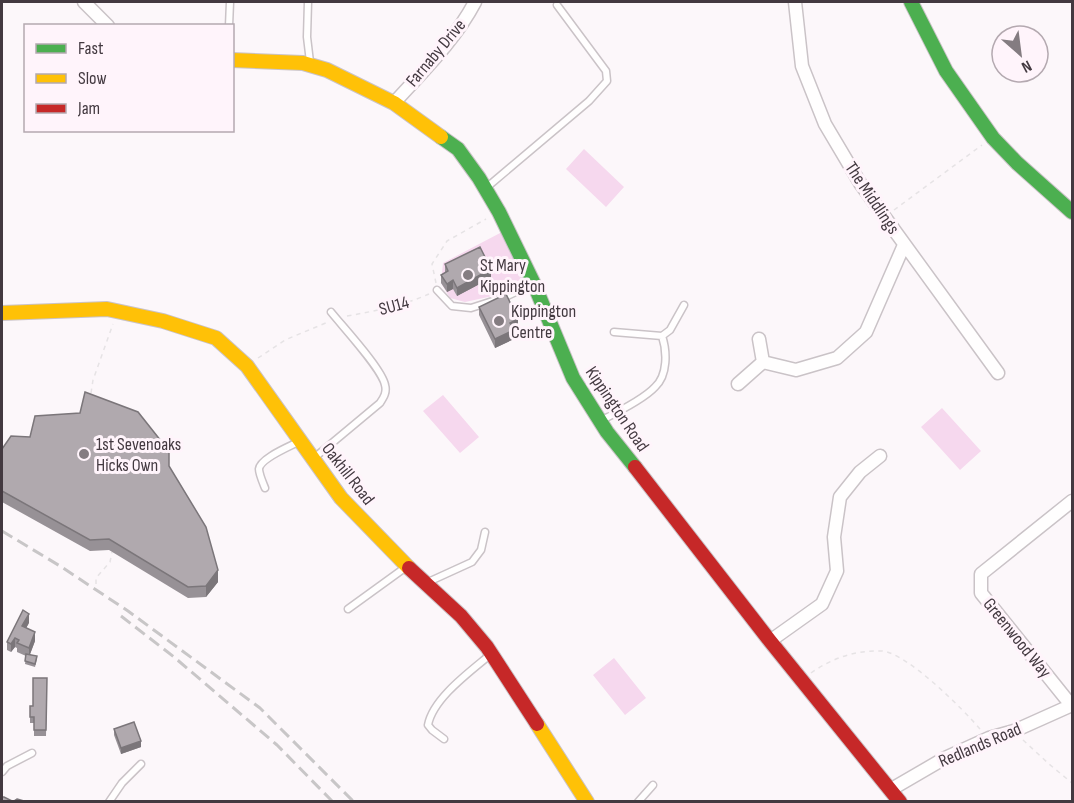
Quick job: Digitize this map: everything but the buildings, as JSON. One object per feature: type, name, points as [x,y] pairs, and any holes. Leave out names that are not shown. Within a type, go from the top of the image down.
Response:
[{"type":"street","points":[[84,2],[106,24]]},
{"type":"street","name":"Farnaby Drive","points":[[394,103],[438,54],[476,2]]},
{"type":"street","name":"The Middlings","points":[[795,2],[801,66],[825,124],[860,183],[998,373]]},
{"type":"street","points":[[910,2],[946,71],[993,138],[1017,163],[1072,212]]},
{"type":"street","name":"Kippington Road","points":[[234,60],[310,65],[327,70],[394,103],[458,149],[500,212],[534,284],[573,378],[600,421],[770,641],[900,801]]},
{"type":"street","points":[[763,362],[796,370],[837,358],[866,332],[904,245]]},
{"type":"street","name":"Oakhill Road","points":[[2,313],[107,309],[163,321],[216,338],[247,366],[341,498],[406,566],[461,616],[491,653],[587,801]]},
{"type":"street","points":[[759,339],[763,362]]},
{"type":"street","points":[[738,384],[763,362]]},
{"type":"street","points":[[770,641],[822,604],[837,571],[834,537],[840,497],[860,472],[880,456]]},
{"type":"street","name":"Greenwood Way","points":[[1072,501],[981,574],[981,593],[1072,705]]},
{"type":"street","name":"Redlands Road","points":[[890,790],[945,758],[1072,705]]},
{"type":"lane","points":[[229,24],[230,2]]},
{"type":"lane","points":[[308,2],[307,37],[310,65]]},
{"type":"lane","points":[[485,189],[589,101],[608,81],[606,71],[557,5]]},
{"type":"lane","points":[[437,290],[452,306],[471,308],[505,297],[534,284]]},
{"type":"lane","points":[[614,332],[662,336],[670,330],[684,305]]},
{"type":"lane","points":[[313,459],[380,403],[386,389],[382,376],[331,312]]},
{"type":"lane","points":[[600,421],[615,414],[656,387],[666,359],[666,348],[662,336]]},
{"type":"lane","points":[[265,488],[259,469],[261,464],[267,458],[300,441]]},
{"type":"lane","points":[[425,583],[472,562],[481,550],[485,532]]},
{"type":"lane","points":[[348,609],[406,566]]},
{"type":"lane","points":[[444,739],[428,725],[430,715],[453,687],[491,653]]},
{"type":"lane","points":[[2,772],[7,766],[32,753]]},
{"type":"lane","points":[[109,801],[122,783],[141,764]]},
{"type":"lane","points":[[638,801],[653,785]]},
{"type":"path","points":[[884,217],[993,138]]},
{"type":"path","points":[[437,290],[432,264],[447,241],[500,212]]},
{"type":"path","name":"SU14","points":[[247,366],[285,340],[313,327],[336,319],[411,302],[437,290]]},
{"type":"path","points":[[90,400],[93,380],[117,311]]},
{"type":"path","points":[[96,584],[96,578],[111,559],[112,551]]},
{"type":"path","points":[[802,679],[825,663],[846,655],[884,651],[911,665],[964,710],[989,738]]},
{"type":"path","points":[[1014,731],[1048,764],[1072,783]]},
{"type":"shaded area","points":[[584,149],[624,187],[606,207],[566,169]]},
{"type":"shaded area","points":[[502,232],[527,283],[493,296],[465,302],[450,298],[441,283],[443,263]]},
{"type":"shaded area","points":[[443,395],[479,437],[460,453],[423,411]]},
{"type":"shaded area","points":[[942,408],[981,451],[960,470],[921,427]]},
{"type":"shaded area","points":[[614,658],[646,698],[625,715],[593,675]]},
{"type":"railway","points":[[2,531],[128,611],[260,708],[354,802]]},
{"type":"railway","points":[[121,616],[174,657],[277,745],[333,802]]},
{"type":"traffic: fast","points":[[911,2],[946,71],[993,138],[1017,163],[1072,212]]},
{"type":"traffic: fast","points":[[441,137],[458,149],[499,212],[534,284],[573,378],[607,432],[635,467]]},
{"type":"traffic: slow","points":[[234,60],[303,63],[327,70],[394,103],[441,137]]},
{"type":"traffic: slow","points":[[2,313],[107,309],[163,321],[216,338],[247,366],[341,498],[409,568]]},
{"type":"traffic: slow","points":[[537,724],[587,802]]},
{"type":"traffic: jam","points":[[635,467],[770,641],[900,802]]},
{"type":"traffic: jam","points":[[409,568],[461,616],[487,647],[537,724]]},
{"type":"place","name":"St Mary Kippington","points":[[468,275]]},
{"type":"place","name":"Kippington Centre","points":[[499,321]]},
{"type":"place","name":"1st Sevenoaks Hicks Own","points":[[84,454]]}]
